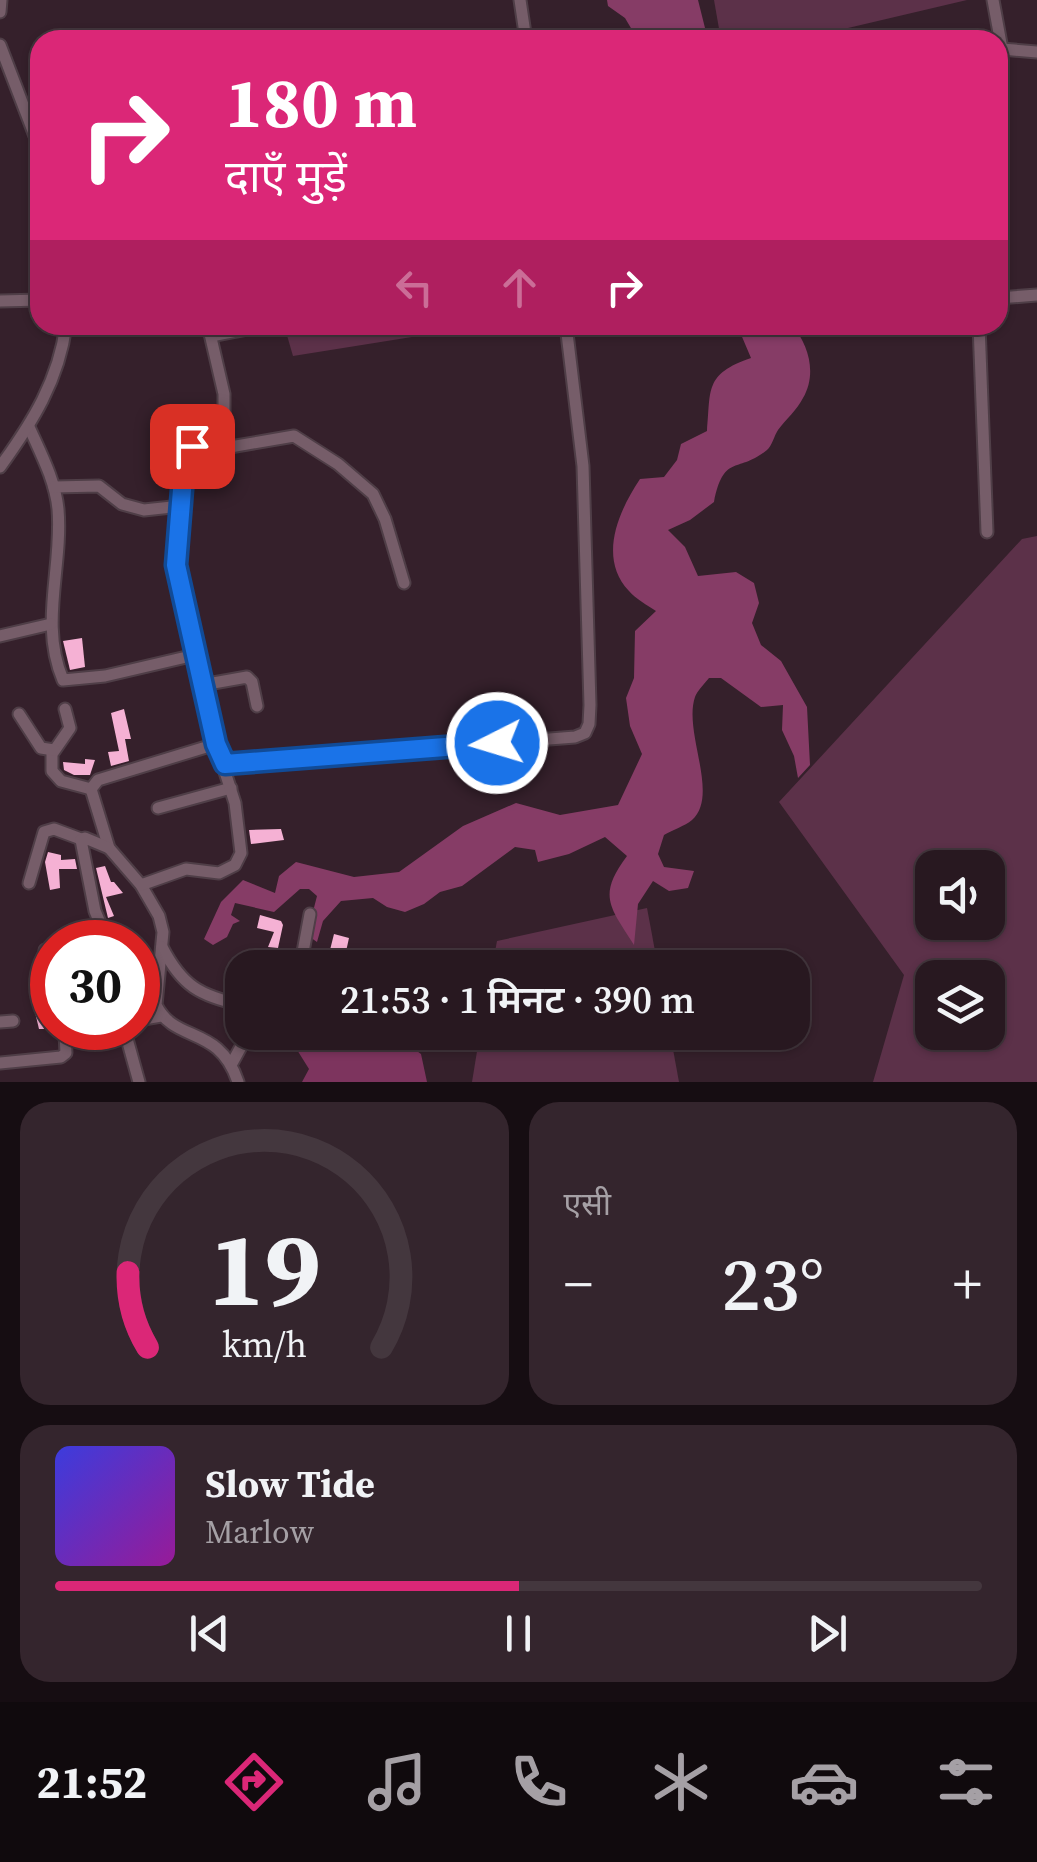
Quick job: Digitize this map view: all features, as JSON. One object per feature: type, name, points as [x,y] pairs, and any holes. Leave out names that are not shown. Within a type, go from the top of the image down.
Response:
[{"type":"street","points":[[0,12],[1,0]]},
{"type":"street","points":[[520,0],[524,30]]},
{"type":"street","points":[[993,0],[999,30]]},
{"type":"street","points":[[0,45],[30,123]]},
{"type":"street","points":[[1008,50],[1037,52]]},
{"type":"street","points":[[1008,297],[1037,296]]},
{"type":"street","points":[[0,301],[30,300]]},
{"type":"street","points":[[0,467],[29,427],[55,374],[64,335]]},
{"type":"street","points":[[210,335],[225,408],[222,439],[230,448],[294,436],[358,479],[381,506],[404,583]]},
{"type":"street","points":[[225,764],[575,737],[584,732],[589,724],[590,705],[585,502],[567,335]]},
{"type":"street","points":[[980,335],[987,532]]},
{"type":"street","points":[[29,427],[54,487],[59,525],[51,624],[60,674],[66,682],[195,655]]},
{"type":"street","points":[[141,885],[174,872],[219,873],[235,866],[241,853],[231,788],[216,744],[176,565],[187,448],[222,439]]},
{"type":"street","points":[[54,487],[100,486],[122,504],[144,510],[181,506]]},
{"type":"street","points":[[0,636],[51,624]]},
{"type":"street","points":[[202,685],[247,677],[252,682],[257,706]]},
{"type":"street","points":[[65,709],[70,728],[54,750],[51,763],[55,776],[91,789]]},
{"type":"street","points":[[19,714],[41,748],[54,750]]},
{"type":"street","points":[[91,789],[98,780],[216,744]]},
{"type":"street","points":[[158,808],[231,788]]},
{"type":"street","points":[[91,789],[109,848],[141,885],[159,916],[162,946],[156,1006],[161,1016],[218,1047],[232,1065],[238,1082]]},
{"type":"street","points":[[29,883],[39,840],[46,830],[54,829],[109,848]]},
{"type":"street","points":[[82,839],[99,920]]},
{"type":"street","points":[[303,950],[310,914]]},
{"type":"street","points":[[162,946],[185,983],[225,1001]]},
{"type":"street","points":[[0,1063],[64,1056],[64,1050]]},
{"type":"street","points":[[130,1050],[139,1082]]},
{"type":"street","points":[[232,1065],[240,1050]]},
{"type":"shaded area","points":[[607,0],[698,0],[706,30],[632,30],[625,18],[608,6]]},
{"type":"shaded area","points":[[714,0],[967,0],[840,30],[719,30]]},
{"type":"shaded area","points":[[287,335],[424,335],[293,356]]},
{"type":"shaded area","points":[[741,335],[799,335],[809,360],[807,389],[769,448],[728,470],[714,502],[668,530],[685,547],[698,576],[736,572],[754,583],[759,603],[752,623],[761,645],[781,661],[807,707],[810,765],[798,778],[794,756],[782,730],[783,705],[761,707],[721,678],[709,678],[696,695],[693,711],[702,779],[700,809],[692,820],[664,835],[658,854],[664,867],[694,871],[688,888],[669,891],[653,881],[638,904],[634,945],[610,901],[612,881],[627,856],[605,837],[569,854],[538,862],[535,850],[515,847],[462,886],[440,892],[405,912],[373,898],[341,901],[323,921],[317,942],[307,935],[317,896],[309,889],[300,889],[274,912],[235,903],[231,915],[240,921],[233,924],[227,937],[213,945],[204,939],[221,902],[243,880],[275,893],[279,876],[296,862],[354,877],[399,872],[463,826],[516,803],[560,815],[618,805],[642,754],[630,726],[626,698],[634,678],[635,631],[656,611],[632,594],[620,578],[613,550],[619,520],[640,479],[664,477],[677,460],[681,444],[707,431],[710,394],[717,377],[751,358]]},
{"type":"shaded area","points":[[1037,536],[1037,1082],[873,1082],[904,975],[779,802],[1022,539]]},
{"type":"shaded area","points":[[647,908],[655,950],[495,950],[497,941]]},
{"type":"shaded area","points":[[297,1050],[415,1050],[421,1054],[427,1082],[302,1082],[309,1069]]},
{"type":"shaded area","points":[[477,1050],[673,1050],[679,1082],[472,1082]]},
{"type":"building","points":[[82,638],[85,667],[70,670],[63,641]]},
{"type":"building","points":[[124,709],[131,739],[125,739],[129,761],[111,766],[108,752],[119,751],[111,713]]},
{"type":"building","points":[[85,759],[95,760],[90,775],[74,775],[64,770],[63,762],[85,764]]},
{"type":"building","points":[[281,829],[284,840],[251,844],[249,830]]},
{"type":"building","points":[[48,852],[61,855],[61,860],[75,859],[77,869],[59,869],[60,888],[50,890],[45,862]]},
{"type":"building","points":[[105,866],[111,882],[123,893],[106,897],[114,916],[108,918],[96,868]]},
{"type":"building","points":[[260,915],[281,921],[278,948],[268,947],[274,932],[257,928]]},
{"type":"building","points":[[334,934],[349,938],[346,950],[330,950]]},
{"type":"route","points":[[192,446],[185,452],[176,565],[216,744],[225,764],[497,743]]}]
